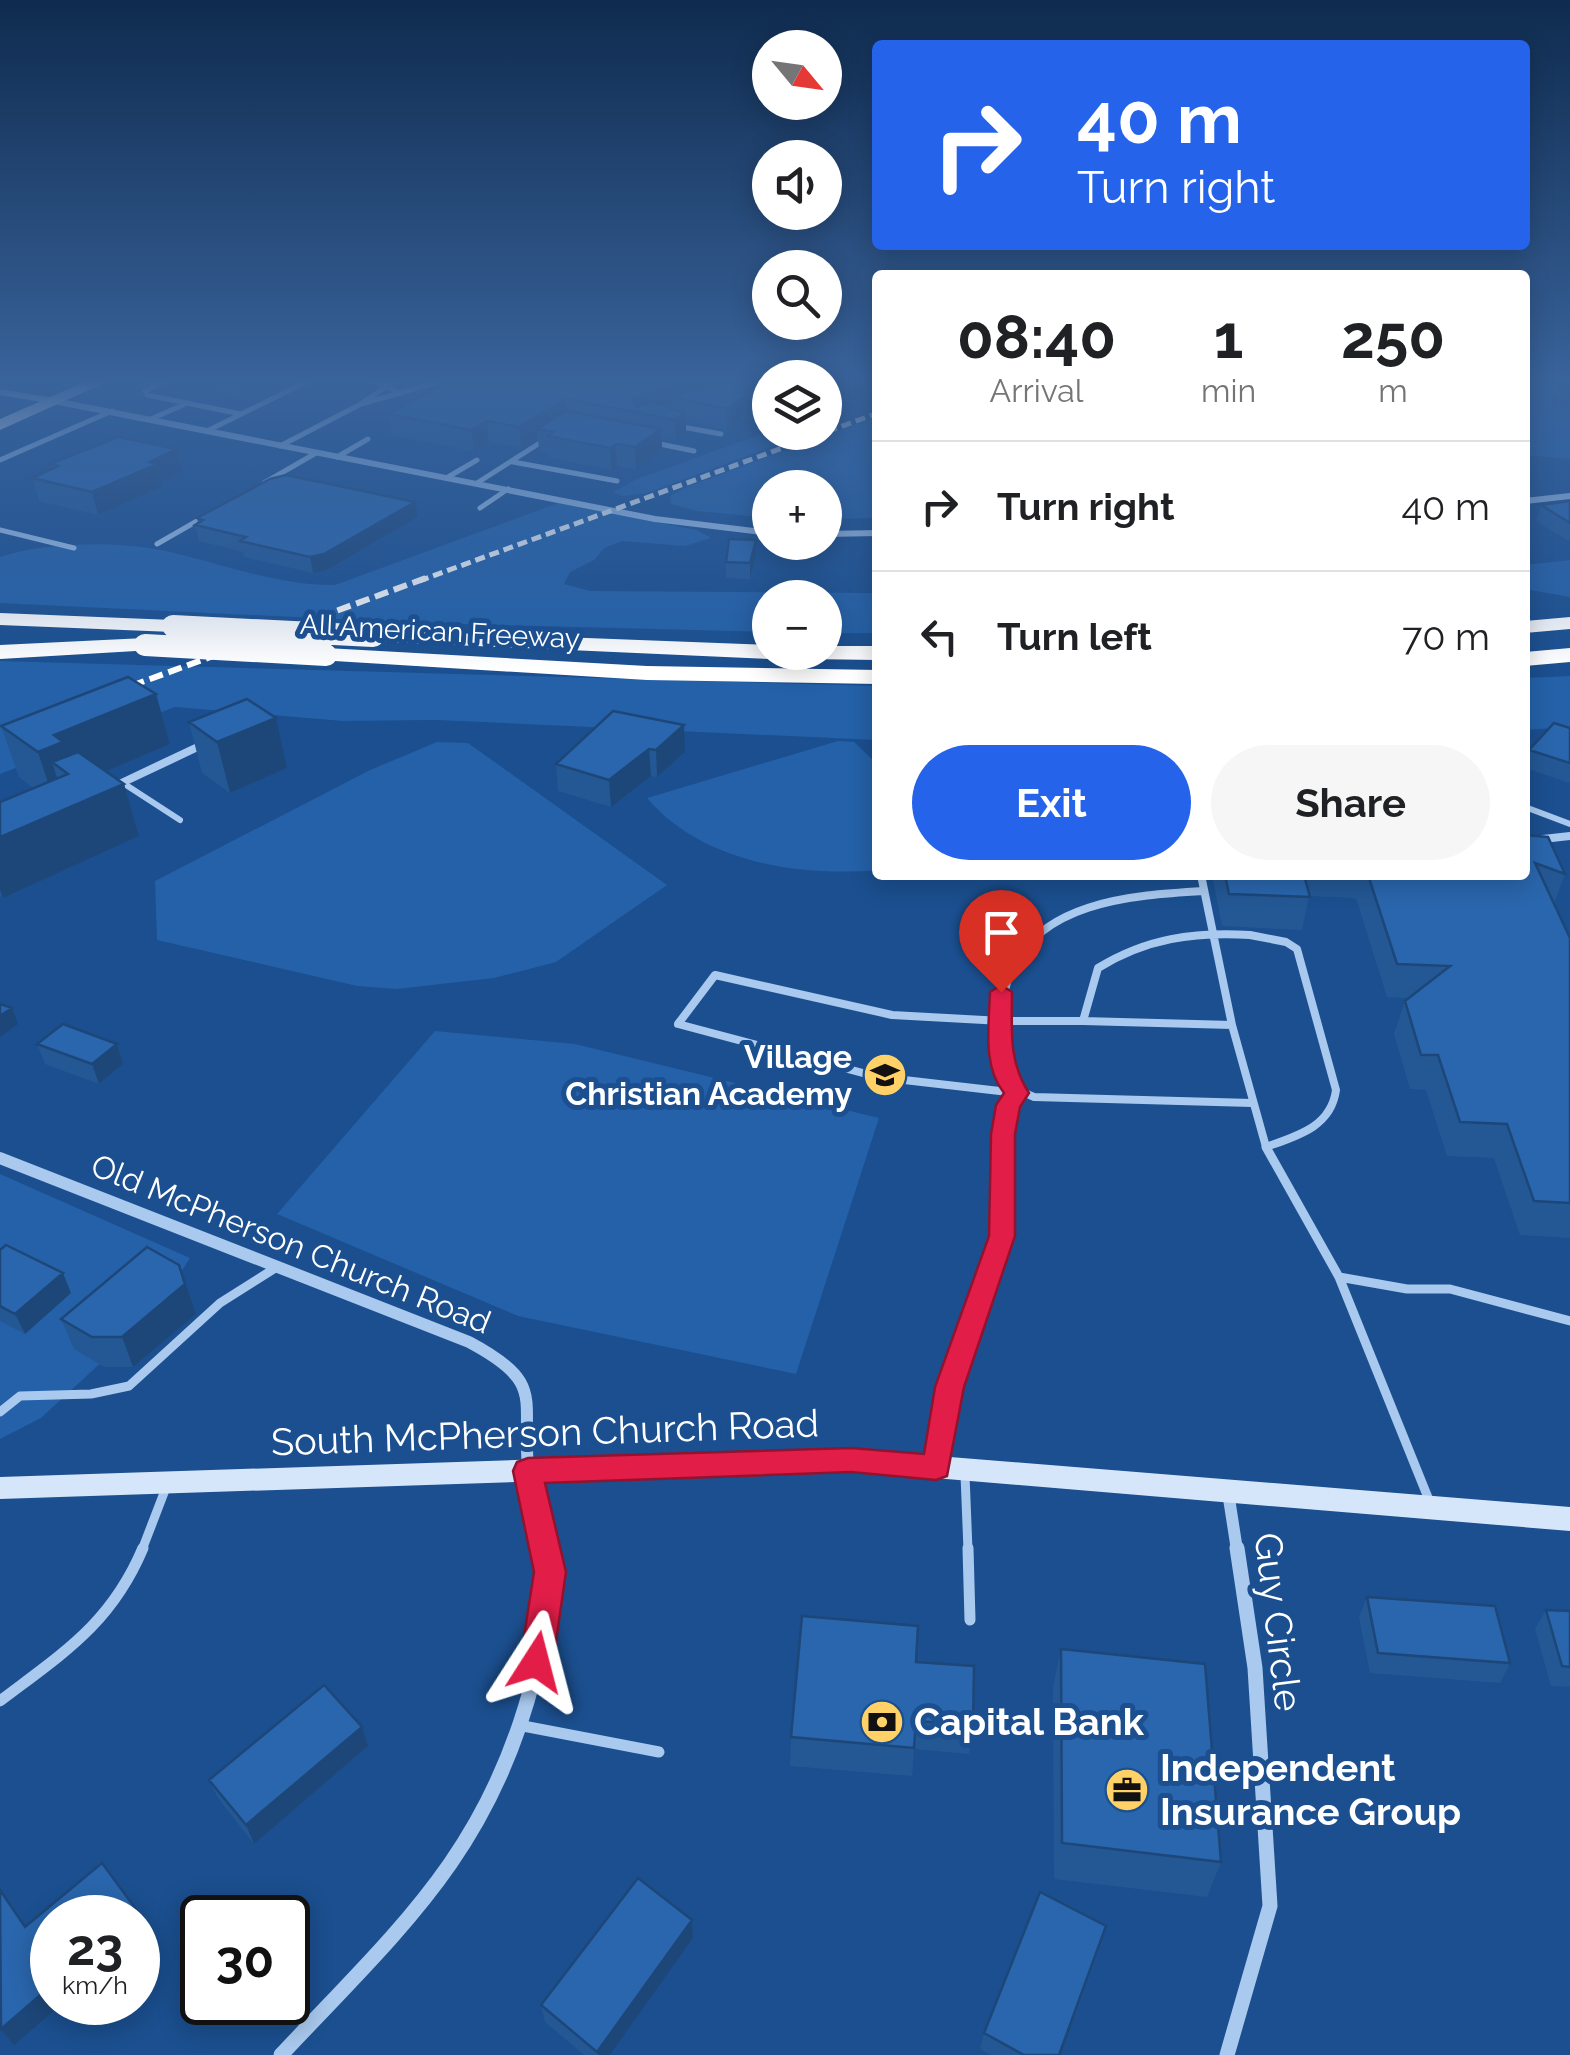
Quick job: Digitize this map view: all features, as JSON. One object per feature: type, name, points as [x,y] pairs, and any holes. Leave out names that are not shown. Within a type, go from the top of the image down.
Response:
[{"type":"highway","name":"All American Freeway","points":[[0,619],[752,651]]},
{"type":"highway","points":[[1530,627],[1570,623]]},
{"type":"highway","points":[[0,639],[111,647]]},
{"type":"highway","name":"All American Freeway","points":[[111,647],[145,645],[647,672],[872,677]]},
{"type":"highway","points":[[0,652],[111,647]]},
{"type":"highway","points":[[842,652],[872,653]]},
{"type":"highway","points":[[1530,659],[1570,656]]},
{"type":"main road","name":"South McPherson Church Road","points":[[0,1488],[851,1460],[1570,1520]]},
{"type":"street","points":[[437,476],[691,525],[752,531]]},
{"type":"street","points":[[1530,500],[1570,496]]},
{"type":"street","points":[[842,534],[872,533]]},
{"type":"street","points":[[105,791],[217,737]]},
{"type":"street","name":"Old McPherson Church Road","points":[[0,1158],[468,1342],[519,1370],[529,1408],[528,1471]]},
{"type":"street","points":[[282,2055],[442,1879],[503,1776],[536,1662],[550,1572],[528,1471]]},
{"type":"street","name":"Guy Circle","points":[[1227,2055],[1270,1906],[1255,1668],[1228,1492]]},
{"type":"lane","points":[[251,490],[276,476]]},
{"type":"lane","points":[[448,478],[452,476]]},
{"type":"lane","points":[[477,483],[488,476]]},
{"type":"lane","points":[[584,476],[616,482]]},
{"type":"lane","points":[[480,508],[508,489]]},
{"type":"lane","points":[[158,544],[220,508]]},
{"type":"lane","points":[[0,530],[74,548]]},
{"type":"lane","points":[[123,783],[180,820]]},
{"type":"lane","points":[[1530,809],[1570,824]]},
{"type":"lane","points":[[1530,841],[1570,836]]},
{"type":"lane","points":[[1202,880],[1232,1025],[1266,1147],[1339,1277],[1433,1509]]},
{"type":"lane","points":[[1017,1093],[1007,1081],[1000,1054],[1001,992],[1036,934],[1080,908],[1140,893],[1204,891]]},
{"type":"lane","points":[[1084,1021],[1098,968],[1128,950],[1157,940],[1215,934],[1281,939],[1297,949],[1336,1090],[1336,1104],[1330,1116],[1266,1147]]},
{"type":"lane","points":[[1232,1025],[951,1022],[877,1016],[715,974],[678,1024],[878,1078],[1034,1097],[1252,1103]]},
{"type":"lane","points":[[936,1468],[950,1387],[999,1250],[1003,1134],[1008,1105],[1017,1093]]},
{"type":"lane","points":[[0,1412],[20,1396],[91,1394],[129,1386],[220,1303],[277,1267]]},
{"type":"lane","points":[[1339,1277],[1407,1288],[1450,1289],[1570,1321]]},
{"type":"lane","points":[[965,1470],[970,1620]]},
{"type":"lane","points":[[0,1701],[89,1631],[113,1606],[134,1568],[168,1482]]},
{"type":"lane","points":[[518,1725],[660,1752]]},
{"type":"shaded area","points":[[646,476],[693,476],[647,493],[623,496],[613,492]]},
{"type":"shaded area","points":[[717,476],[752,476],[752,516],[697,511],[671,504],[670,496]]},
{"type":"shaded area","points":[[842,476],[872,476],[872,518],[842,519]]},
{"type":"shaded area","points":[[558,503],[697,530],[711,538],[685,546],[622,541],[604,548],[594,560],[570,572],[564,584],[590,591],[752,592],[752,632],[420,623],[0,603],[0,557],[80,544],[142,547],[269,578],[335,585]]},
{"type":"shaded area","points":[[1570,560],[1570,597],[1530,590],[1530,564]]},
{"type":"shaded area","points":[[842,593],[872,593],[872,633],[842,633]]},
{"type":"shaded area","points":[[0,661],[872,686],[872,740],[436,720],[343,721],[175,707],[0,774]]},
{"type":"shaded area","points":[[1570,676],[1570,727],[1530,730],[1530,678]]},
{"type":"shaded area","points":[[838,741],[854,742],[872,759],[872,870],[815,871],[753,861],[695,837],[669,820],[647,798]]},
{"type":"shaded area","points":[[437,742],[468,743],[667,885],[556,962],[494,978],[397,989],[357,986],[157,940],[155,881],[370,770]]},
{"type":"shaded area","points":[[435,1031],[575,1044],[879,1118],[796,1374],[518,1316],[277,1214]]},
{"type":"shaded area","points":[[0,1174],[190,1258],[155,1313],[41,1418],[0,1439]]},
{"type":"building","points":[[37,476],[130,476],[92,492],[32,478]]},
{"type":"building","points":[[290,476],[415,502],[324,554],[310,557],[240,541],[246,537],[195,525],[203,520],[197,518],[270,479]]},
{"type":"building","points":[[1570,501],[1570,523],[1541,505]]},
{"type":"building","points":[[729,539],[752,540],[750,563],[726,562]]},
{"type":"building","points":[[128,677],[156,694],[54,735],[63,742],[38,752],[1,726]]},
{"type":"building","points":[[247,699],[276,718],[217,742],[189,722]]},
{"type":"building","points":[[613,711],[684,725],[656,750],[649,749],[609,780],[556,764]]},
{"type":"building","points":[[1554,723],[1570,728],[1570,763],[1530,749]]},
{"type":"building","points":[[78,752],[124,784],[0,837],[0,802],[68,774],[52,762]]},
{"type":"building","points":[[1530,835],[1548,837],[1565,874],[1535,863],[1570,938],[1570,1203],[1534,1201],[1507,1124],[1460,1122],[1438,1055],[1421,1055],[1405,1001],[1450,966],[1397,964],[1370,880],[1530,880]]},
{"type":"building","points":[[1226,880],[1305,880],[1310,897],[1229,894]]},
{"type":"building","points":[[0,1004],[12,1008],[0,1016]]},
{"type":"building","points":[[63,1024],[117,1044],[92,1064],[37,1044]]},
{"type":"building","points":[[6,1245],[63,1273],[15,1314],[0,1306],[0,1250]]},
{"type":"building","points":[[147,1247],[179,1265],[185,1284],[122,1337],[92,1337],[61,1319]]},
{"type":"building","points":[[1367,1597],[1495,1606],[1510,1663],[1378,1653]]},
{"type":"building","points":[[1546,1610],[1570,1611],[1570,1667],[1562,1666]]},
{"type":"building","name":"Capital Bank","points":[[802,1616],[918,1626],[916,1662],[974,1666],[973,1725],[916,1721],[914,1748],[791,1737]]},
{"type":"building","name":"Independent Insurance Group","points":[[1061,1649],[1205,1664],[1221,1862],[1062,1843]]},
{"type":"building","points":[[324,1685],[362,1727],[246,1825],[209,1780]]},
{"type":"building","points":[[102,1863],[126,1895],[64,1895]]},
{"type":"building","points":[[638,1878],[692,1920],[597,2052],[541,2005]]},
{"type":"building","points":[[0,1890],[25,1927],[30,1923],[30,2004],[1,2029]]},
{"type":"building","points":[[1040,1892],[1106,1926],[1059,2055],[1024,2055],[984,2033]]},
{"type":"railway","points":[[419,581],[706,476]]},
{"type":"railway","points":[[112,693],[426,578]]},
{"type":"place","name":"Village Christian Academy","points":[[885,1075]]},
{"type":"place","name":"Capital Bank","points":[[882,1722]]},
{"type":"place","name":"Independent Insurance Group","points":[[1127,1790]]},
{"type":"route","points":[[536,1662],[550,1572],[528,1471],[851,1460],[936,1468],[950,1387],[989,1283],[1002,1236],[1003,1134],[1008,1105],[1017,1093],[1007,1081],[1000,1054],[1001,992]]}]
